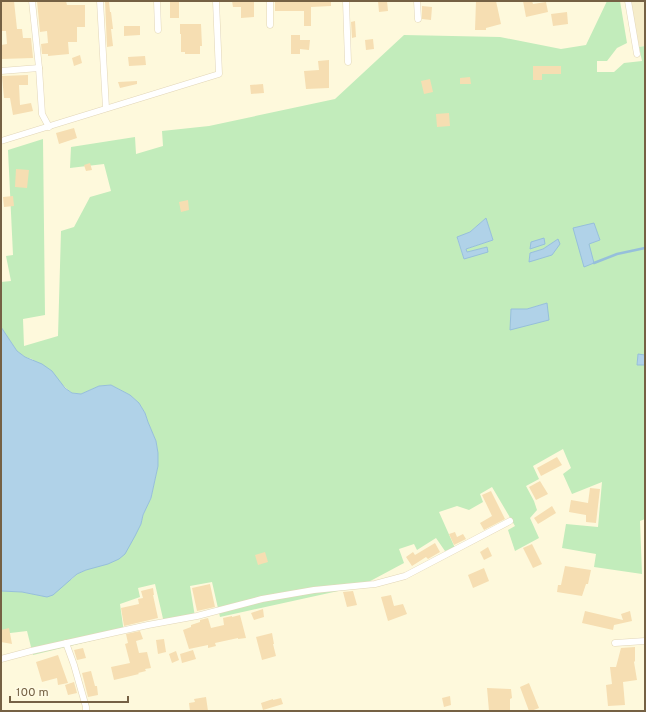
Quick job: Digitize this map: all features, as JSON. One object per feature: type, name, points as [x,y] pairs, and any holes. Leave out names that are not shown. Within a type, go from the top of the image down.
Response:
[{"type":"street","points":[[32,1],[42,114],[49,126]]},
{"type":"street","points":[[100,1],[106,108]]},
{"type":"street","points":[[157,1],[158,30]]},
{"type":"street","points":[[1,141],[219,74],[216,1]]},
{"type":"street","points":[[270,1],[270,25]]},
{"type":"street","points":[[346,1],[348,62]]},
{"type":"street","points":[[417,1],[418,19]]},
{"type":"street","points":[[628,1],[637,54]]},
{"type":"street","points":[[1,71],[39,68]]},
{"type":"street","points":[[1,659],[148,624],[197,616],[262,599],[314,590],[375,584],[405,576],[510,521]]},
{"type":"street","points":[[615,643],[645,641]]},
{"type":"street","points":[[66,643],[74,665],[86,711]]},
{"type":"shaded area","points":[[631,1],[645,1],[645,46],[639,47]]},
{"type":"green space","points":[[607,1],[620,1],[627,43],[617,48],[607,61],[597,61],[597,72],[614,72],[624,63],[642,61],[639,47],[645,46],[645,355],[638,355],[637,365],[645,365],[645,519],[640,521],[642,574],[594,567],[596,554],[562,548],[566,524],[598,527],[602,482],[572,494],[563,474],[571,468],[563,449],[533,466],[539,479],[526,486],[537,510],[530,518],[539,538],[515,551],[508,530],[515,526],[492,487],[480,494],[483,502],[469,510],[457,506],[439,512],[455,548],[445,551],[436,538],[417,550],[414,544],[399,549],[404,563],[361,586],[220,617],[212,582],[190,586],[195,617],[164,623],[155,584],[138,588],[140,597],[120,604],[124,633],[33,655],[27,631],[2,634],[1,640],[1,591],[22,592],[43,596],[72,579],[77,574],[86,570],[141,524],[143,515],[151,498],[158,466],[156,441],[145,413],[139,403],[130,395],[111,385],[99,386],[81,394],[72,393],[32,359],[25,357],[17,351],[1,327],[1,282],[11,281],[6,256],[13,255],[8,150],[43,139],[45,315],[23,319],[24,346],[58,336],[61,231],[74,227],[90,197],[111,191],[104,164],[70,168],[71,147],[135,137],[136,154],[163,146],[162,131],[209,126],[335,99],[404,35],[500,37],[561,49],[586,45]],"holes":[[[486,218],[493,240],[466,249],[467,252],[487,247],[464,259],[457,238],[470,232]],[[594,223],[600,240],[588,244]],[[558,239],[552,255],[529,261],[530,253],[543,249]],[[547,303],[510,330],[511,309],[527,309]]]},
{"type":"water","points":[[486,218],[493,240],[466,249],[467,252],[487,247],[488,252],[464,259],[457,237],[470,232]]},
{"type":"water","points":[[594,223],[600,240],[589,244],[594,263],[584,267],[573,228]]},
{"type":"water","points":[[544,238],[545,244],[530,249],[531,242]]},
{"type":"water","points":[[558,239],[560,244],[552,255],[529,262],[530,253],[543,249]]},
{"type":"water","points":[[547,303],[549,320],[510,330],[511,309],[527,309]]},
{"type":"water","points":[[1,327],[17,351],[25,357],[42,364],[52,371],[65,388],[72,393],[81,394],[99,386],[111,385],[130,395],[139,403],[145,413],[156,441],[158,466],[151,498],[143,515],[141,524],[125,554],[119,559],[108,564],[77,574],[53,595],[47,597],[22,592],[1,591]]},
{"type":"water","points":[[638,354],[645,355],[645,365],[637,365]]},
{"type":"building","points":[[1,1],[14,1],[17,29],[22,29],[23,38],[31,38],[33,58],[1,59],[1,45],[7,44],[6,31],[1,31]]},
{"type":"building","points":[[37,1],[66,1],[67,5],[85,5],[85,27],[77,27],[77,42],[68,42],[69,54],[48,56],[48,54],[42,54],[41,44],[48,43],[47,31],[40,32]]},
{"type":"building","points":[[105,1],[109,1],[113,29],[111,29],[113,46],[107,47]]},
{"type":"building","points":[[170,1],[179,1],[179,18],[170,18]]},
{"type":"building","points":[[232,1],[254,1],[254,17],[241,18],[241,7],[233,7]]},
{"type":"building","points":[[275,1],[331,1],[331,6],[311,7],[311,26],[304,26],[304,11],[275,11]]},
{"type":"building","points":[[378,1],[387,1],[388,11],[379,12]]},
{"type":"building","points":[[476,1],[496,1],[501,24],[486,28],[486,30],[475,30]]},
{"type":"building","points":[[523,1],[532,1],[533,4],[546,2],[548,12],[526,17]]},
{"type":"building","points":[[422,6],[432,7],[431,20],[422,19]]},
{"type":"building","points":[[567,12],[568,24],[553,26],[551,14]]},
{"type":"building","points":[[355,21],[356,37],[352,38],[351,22]]},
{"type":"building","points":[[180,24],[201,24],[202,46],[200,46],[200,54],[185,54],[185,52],[181,52]]},
{"type":"building","points":[[124,26],[140,26],[140,35],[124,36]]},
{"type":"building","points":[[291,35],[300,35],[300,40],[310,40],[309,50],[300,49],[300,54],[291,54]]},
{"type":"building","points":[[373,39],[374,49],[366,50],[365,40]]},
{"type":"building","points":[[80,55],[82,63],[74,66],[72,58]]},
{"type":"building","points":[[145,56],[146,65],[129,66],[128,57]]},
{"type":"building","points":[[329,60],[329,88],[306,89],[304,71],[319,70],[318,61]]},
{"type":"building","points":[[533,66],[561,66],[561,74],[542,74],[542,80],[533,80]]},
{"type":"building","points":[[28,75],[28,85],[19,85],[20,105],[31,103],[33,111],[13,115],[10,98],[4,98],[2,76]]},
{"type":"building","points":[[470,77],[471,84],[460,84],[460,78]]},
{"type":"building","points":[[430,79],[433,92],[424,94],[421,81]]},
{"type":"building","points":[[137,81],[137,84],[120,88],[118,82]]},
{"type":"building","points":[[263,84],[264,93],[251,94],[250,85]]},
{"type":"building","points":[[449,113],[450,126],[437,127],[436,114]]},
{"type":"building","points":[[74,128],[77,138],[59,144],[56,133]]},
{"type":"building","points":[[90,163],[92,170],[86,171],[84,165]]},
{"type":"building","points":[[16,169],[29,170],[27,188],[15,187]]},
{"type":"building","points":[[13,196],[14,206],[4,207],[3,197]]},
{"type":"building","points":[[188,200],[189,210],[181,212],[179,202]]},
{"type":"building","points":[[557,457],[562,465],[541,476],[537,468]]},
{"type":"building","points":[[540,481],[548,494],[536,500],[529,487]]},
{"type":"building","points":[[590,488],[600,489],[596,523],[586,522],[586,515],[569,512],[571,500],[588,503]]},
{"type":"building","points":[[491,491],[505,519],[484,530],[480,523],[492,516],[482,495]]},
{"type":"building","points":[[552,506],[556,513],[538,524],[534,518]]},
{"type":"building","points":[[455,532],[457,537],[463,534],[466,539],[454,545],[449,534]]},
{"type":"building","points":[[435,543],[440,552],[428,559],[426,557],[412,566],[406,557],[413,552],[415,555]]},
{"type":"building","points":[[532,544],[542,564],[533,568],[523,548]]},
{"type":"building","points":[[488,547],[492,556],[484,560],[480,552]]},
{"type":"building","points":[[265,552],[268,562],[258,565],[255,555]]},
{"type":"building","points":[[565,566],[591,570],[588,584],[586,584],[582,596],[557,592],[558,585],[561,585]]},
{"type":"building","points":[[484,568],[489,581],[473,588],[468,575]]},
{"type":"building","points":[[210,584],[215,607],[197,611],[192,588]]},
{"type":"building","points":[[153,588],[158,618],[124,626],[121,608],[139,604],[138,599],[143,598],[141,591]]},
{"type":"building","points":[[353,591],[357,605],[347,607],[343,592]]},
{"type":"building","points":[[391,595],[394,606],[403,604],[407,614],[388,621],[381,597]]},
{"type":"building","points":[[263,609],[264,617],[254,620],[251,613]]},
{"type":"building","points":[[585,611],[623,620],[621,614],[630,611],[632,621],[614,625],[613,630],[582,623]]},
{"type":"building","points":[[240,615],[246,638],[238,638],[215,643],[216,646],[208,648],[208,645],[189,649],[183,630],[200,622],[200,620],[208,618],[211,628],[224,625],[223,618]]},
{"type":"building","points":[[9,628],[12,644],[1,642],[1,630]]},
{"type":"building","points":[[140,631],[143,639],[136,641],[139,653],[147,652],[151,668],[145,669],[146,671],[138,673],[139,674],[114,680],[111,667],[130,663],[125,644],[128,643],[126,634]]},
{"type":"building","points":[[272,633],[276,656],[262,660],[256,637]]},
{"type":"building","points":[[164,639],[166,652],[158,654],[156,640]]},
{"type":"building","points":[[635,647],[634,662],[637,680],[623,682],[625,705],[608,706],[606,685],[612,684],[610,667],[616,667],[621,648]]},
{"type":"building","points":[[83,648],[86,658],[77,660],[74,650]]},
{"type":"building","points":[[193,650],[196,659],[182,663],[180,654]]},
{"type":"building","points":[[176,651],[179,660],[172,663],[169,654]]},
{"type":"building","points":[[58,655],[68,683],[58,685],[57,678],[42,682],[36,662]]},
{"type":"building","points":[[91,671],[95,686],[97,686],[98,695],[88,697],[82,673]]},
{"type":"building","points":[[74,682],[77,693],[68,695],[65,685]]},
{"type":"building","points":[[529,683],[539,708],[531,711],[529,711],[520,687]]},
{"type":"building","points":[[487,688],[511,689],[512,698],[510,699],[510,711],[489,711]]},
{"type":"building","points":[[450,696],[451,705],[444,707],[442,698]]},
{"type":"building","points":[[206,697],[208,711],[190,711],[189,703],[195,702],[194,699]]},
{"type":"building","points":[[281,698],[283,704],[263,710],[261,703]]},
{"type":"waterway","points":[[594,263],[617,254],[645,248]]}]
